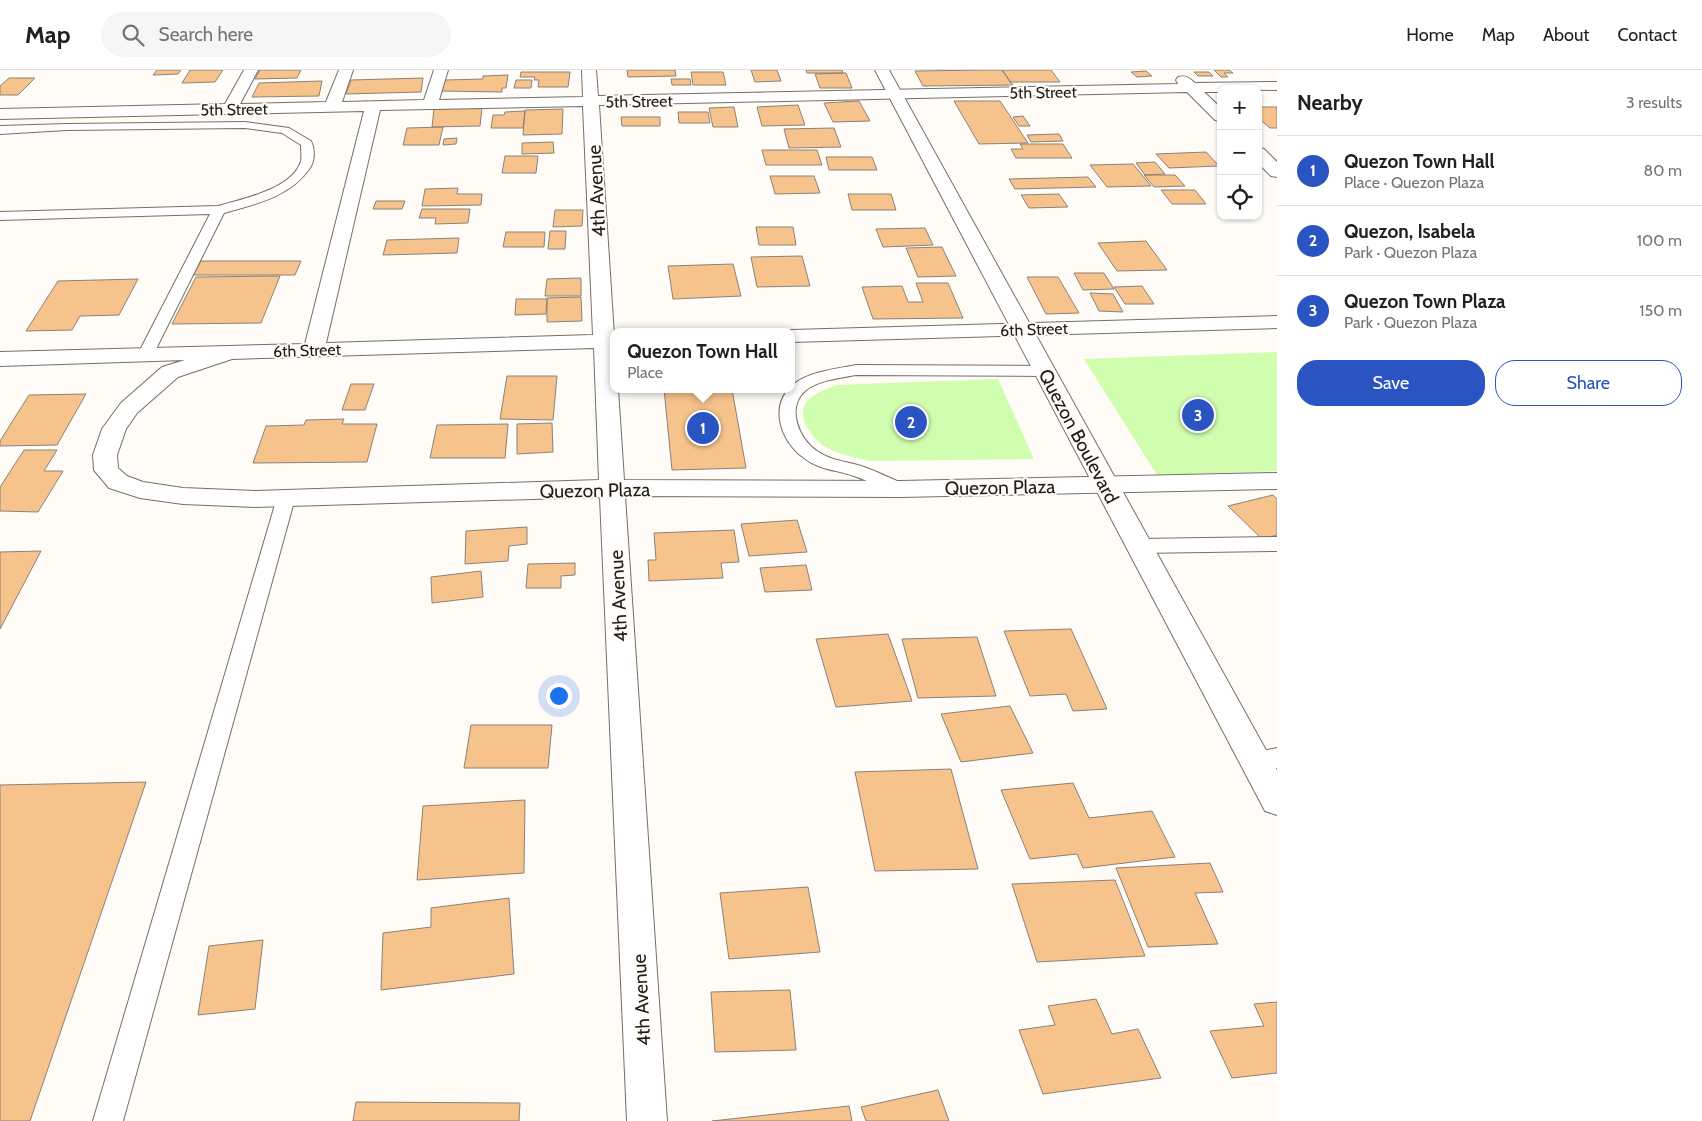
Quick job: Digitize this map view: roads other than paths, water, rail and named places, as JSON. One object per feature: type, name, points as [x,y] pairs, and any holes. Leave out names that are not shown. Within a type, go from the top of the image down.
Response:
[{"type":"main road","points":[[230,109],[251,70]]},
{"type":"main road","points":[[332,107],[346,70]]},
{"type":"main road","points":[[430,105],[441,70]]},
{"type":"main road","name":"4th Avenue","points":[[589,70],[609,341],[610,390]]},
{"type":"main road","name":"Quezon Boulevard","points":[[882,70],[1139,546],[1266,760],[1277,801]]},
{"type":"main road","points":[[1174,70],[1217,112]]},
{"type":"main road","name":"5th Street","points":[[0,114],[896,96],[1277,86]]},
{"type":"main road","points":[[314,349],[373,106]]},
{"type":"main road","points":[[1262,158],[1277,172]]},
{"type":"main road","name":"6th Street","points":[[795,336],[1277,322]]},
{"type":"main road","name":"6th Street","points":[[0,359],[609,341]]},
{"type":"main road","name":"Quezon Plaza","points":[[231,352],[170,372],[129,408],[114,429],[105,455],[106,470],[118,482],[140,490],[183,496],[286,498],[612,488],[900,489],[1277,481]]},
{"type":"main road","name":"4th Avenue","points":[[610,393],[612,488],[647,1121]]},
{"type":"lane","points":[[219,124],[230,109]]},
{"type":"lane","points":[[0,130],[219,124],[245,125],[285,130],[307,144],[307,162],[296,178],[271,194],[219,210],[0,216]]},
{"type":"lane","points":[[146,354],[219,210]]},
{"type":"lane","points":[[900,489],[858,471],[830,465],[809,454],[794,437],[787,421],[788,404],[799,388],[821,377],[856,370],[1044,370]]},
{"type":"lane","points":[[108,1121],[286,498]]},
{"type":"lane","points":[[1139,546],[1277,544]]},
{"type":"place","name":"Quezon Town Plaza","points":[[1198,415]]},
{"type":"place","name":"Quezon, Isabela","points":[[911,422]]},
{"type":"place","name":"Quezon Town Hall","points":[[703,428]]}]
